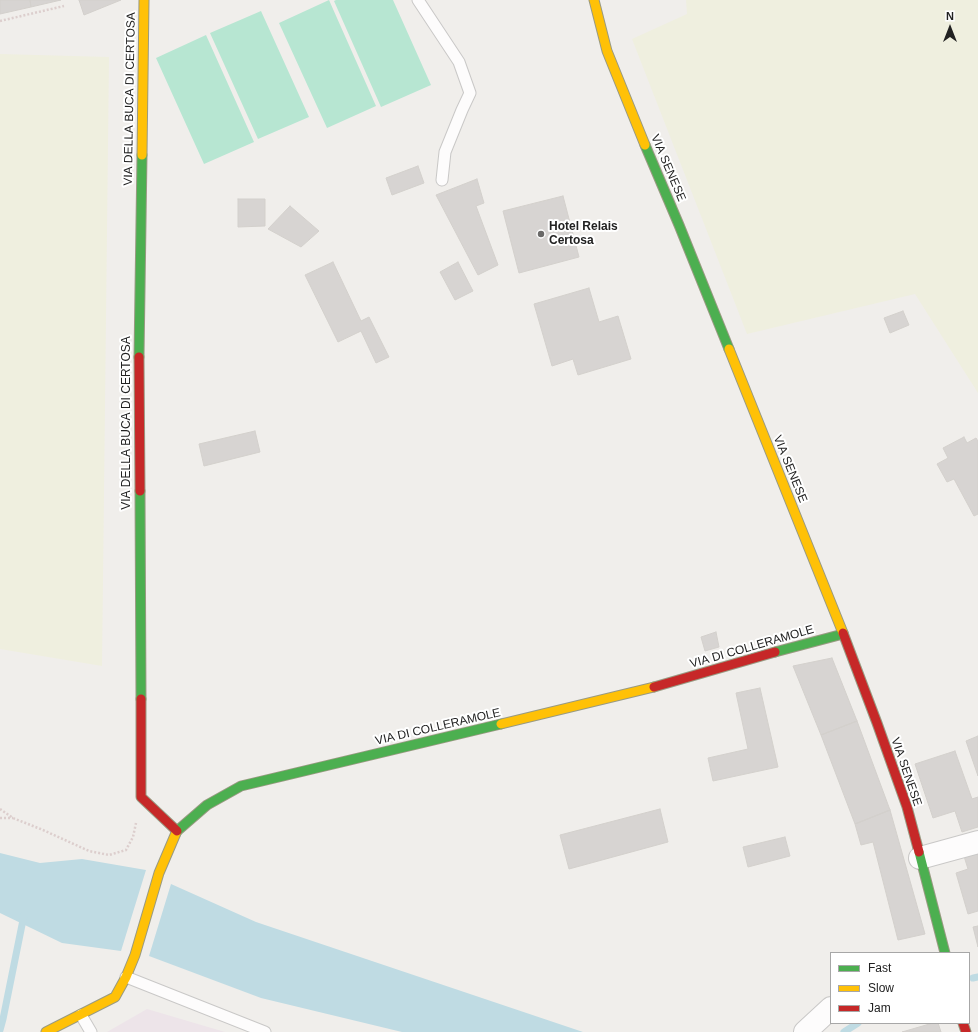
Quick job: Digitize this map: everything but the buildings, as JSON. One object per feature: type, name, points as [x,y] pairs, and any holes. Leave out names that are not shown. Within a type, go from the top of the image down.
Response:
[{"type":"street","name":"VIA DELLA BUCA DI CERTOSA","points":[[141,797],[138,320],[144,0]]},
{"type":"street","name":"VIA SENESE","points":[[594,0],[607,50],[629,107],[679,225],[843,634],[907,807],[942,952]]},
{"type":"street","name":"VIA DI COLLERAMOLE","points":[[46,1032],[115,997],[126,977],[135,955],[159,873],[177,831],[207,805],[241,786],[669,684],[802,644],[843,634]]},
{"type":"street","points":[[141,797],[177,831]]},
{"type":"street","points":[[920,858],[978,842]]},
{"type":"street","points":[[805,1032],[830,1009]]},
{"type":"lane","points":[[418,0],[459,62],[470,93],[445,152],[442,180]]},
{"type":"lane","points":[[126,977],[265,1032]]},
{"type":"lane","points":[[81,1015],[91,1032]]},
{"type":"path","points":[[0,21],[64,6]]},
{"type":"path","points":[[0,810],[13,818],[89,851],[109,854],[126,850],[133,837],[141,797]]},
{"type":"path","points":[[0,818],[13,818]]},
{"type":"shaded area","points":[[147,1009],[225,1032],[107,1032]]},
{"type":"green space","points":[[329,0],[376,106],[327,128],[279,23]]},
{"type":"green space","points":[[393,0],[431,85],[381,107],[334,1]]},
{"type":"green space","points":[[686,0],[978,0],[978,393],[915,294],[747,334],[632,39],[687,14]]},
{"type":"green space","points":[[261,11],[309,117],[258,139],[210,33]]},
{"type":"green space","points":[[206,35],[254,142],[204,164],[156,58]]},
{"type":"green space","points":[[0,54],[109,57],[102,666],[0,649]]},
{"type":"water","points":[[0,853],[40,863],[82,859],[146,870],[121,951],[62,943],[0,913]]},
{"type":"water","points":[[171,884],[256,922],[583,1032],[402,1032],[261,998],[149,956]]},
{"type":"waterway","points":[[0,1030],[24,915]]},
{"type":"waterway","points":[[973,978],[978,977]]},
{"type":"waterway","points":[[844,1032],[856,1024]]},
{"type":"traffic: fast","points":[[645,145],[729,349]]},
{"type":"traffic: fast","points":[[139,357],[142,155]]},
{"type":"traffic: fast","points":[[140,491],[141,699]]},
{"type":"traffic: fast","points":[[775,652],[843,634]]},
{"type":"traffic: fast","points":[[176,833],[207,805],[241,786],[501,724]]},
{"type":"traffic: fast","points":[[919,852],[945,952]]},
{"type":"traffic: slow","points":[[142,155],[144,0]]},
{"type":"traffic: slow","points":[[594,0],[607,51],[645,145]]},
{"type":"traffic: slow","points":[[729,349],[843,633]]},
{"type":"traffic: slow","points":[[501,724],[654,687]]},
{"type":"traffic: slow","points":[[46,1032],[115,997],[126,977],[135,955],[159,873],[176,833]]},
{"type":"traffic: jam","points":[[139,357],[140,491]]},
{"type":"traffic: jam","points":[[843,633],[907,807],[919,852]]},
{"type":"traffic: jam","points":[[654,687],[775,652]]},
{"type":"traffic: jam","points":[[141,699],[141,797],[177,831]]},
{"type":"traffic: jam","points":[[963,1024],[966,1032]]},
{"type":"place","name":"Hotel Relais Certosa","points":[[541,234]]}]
